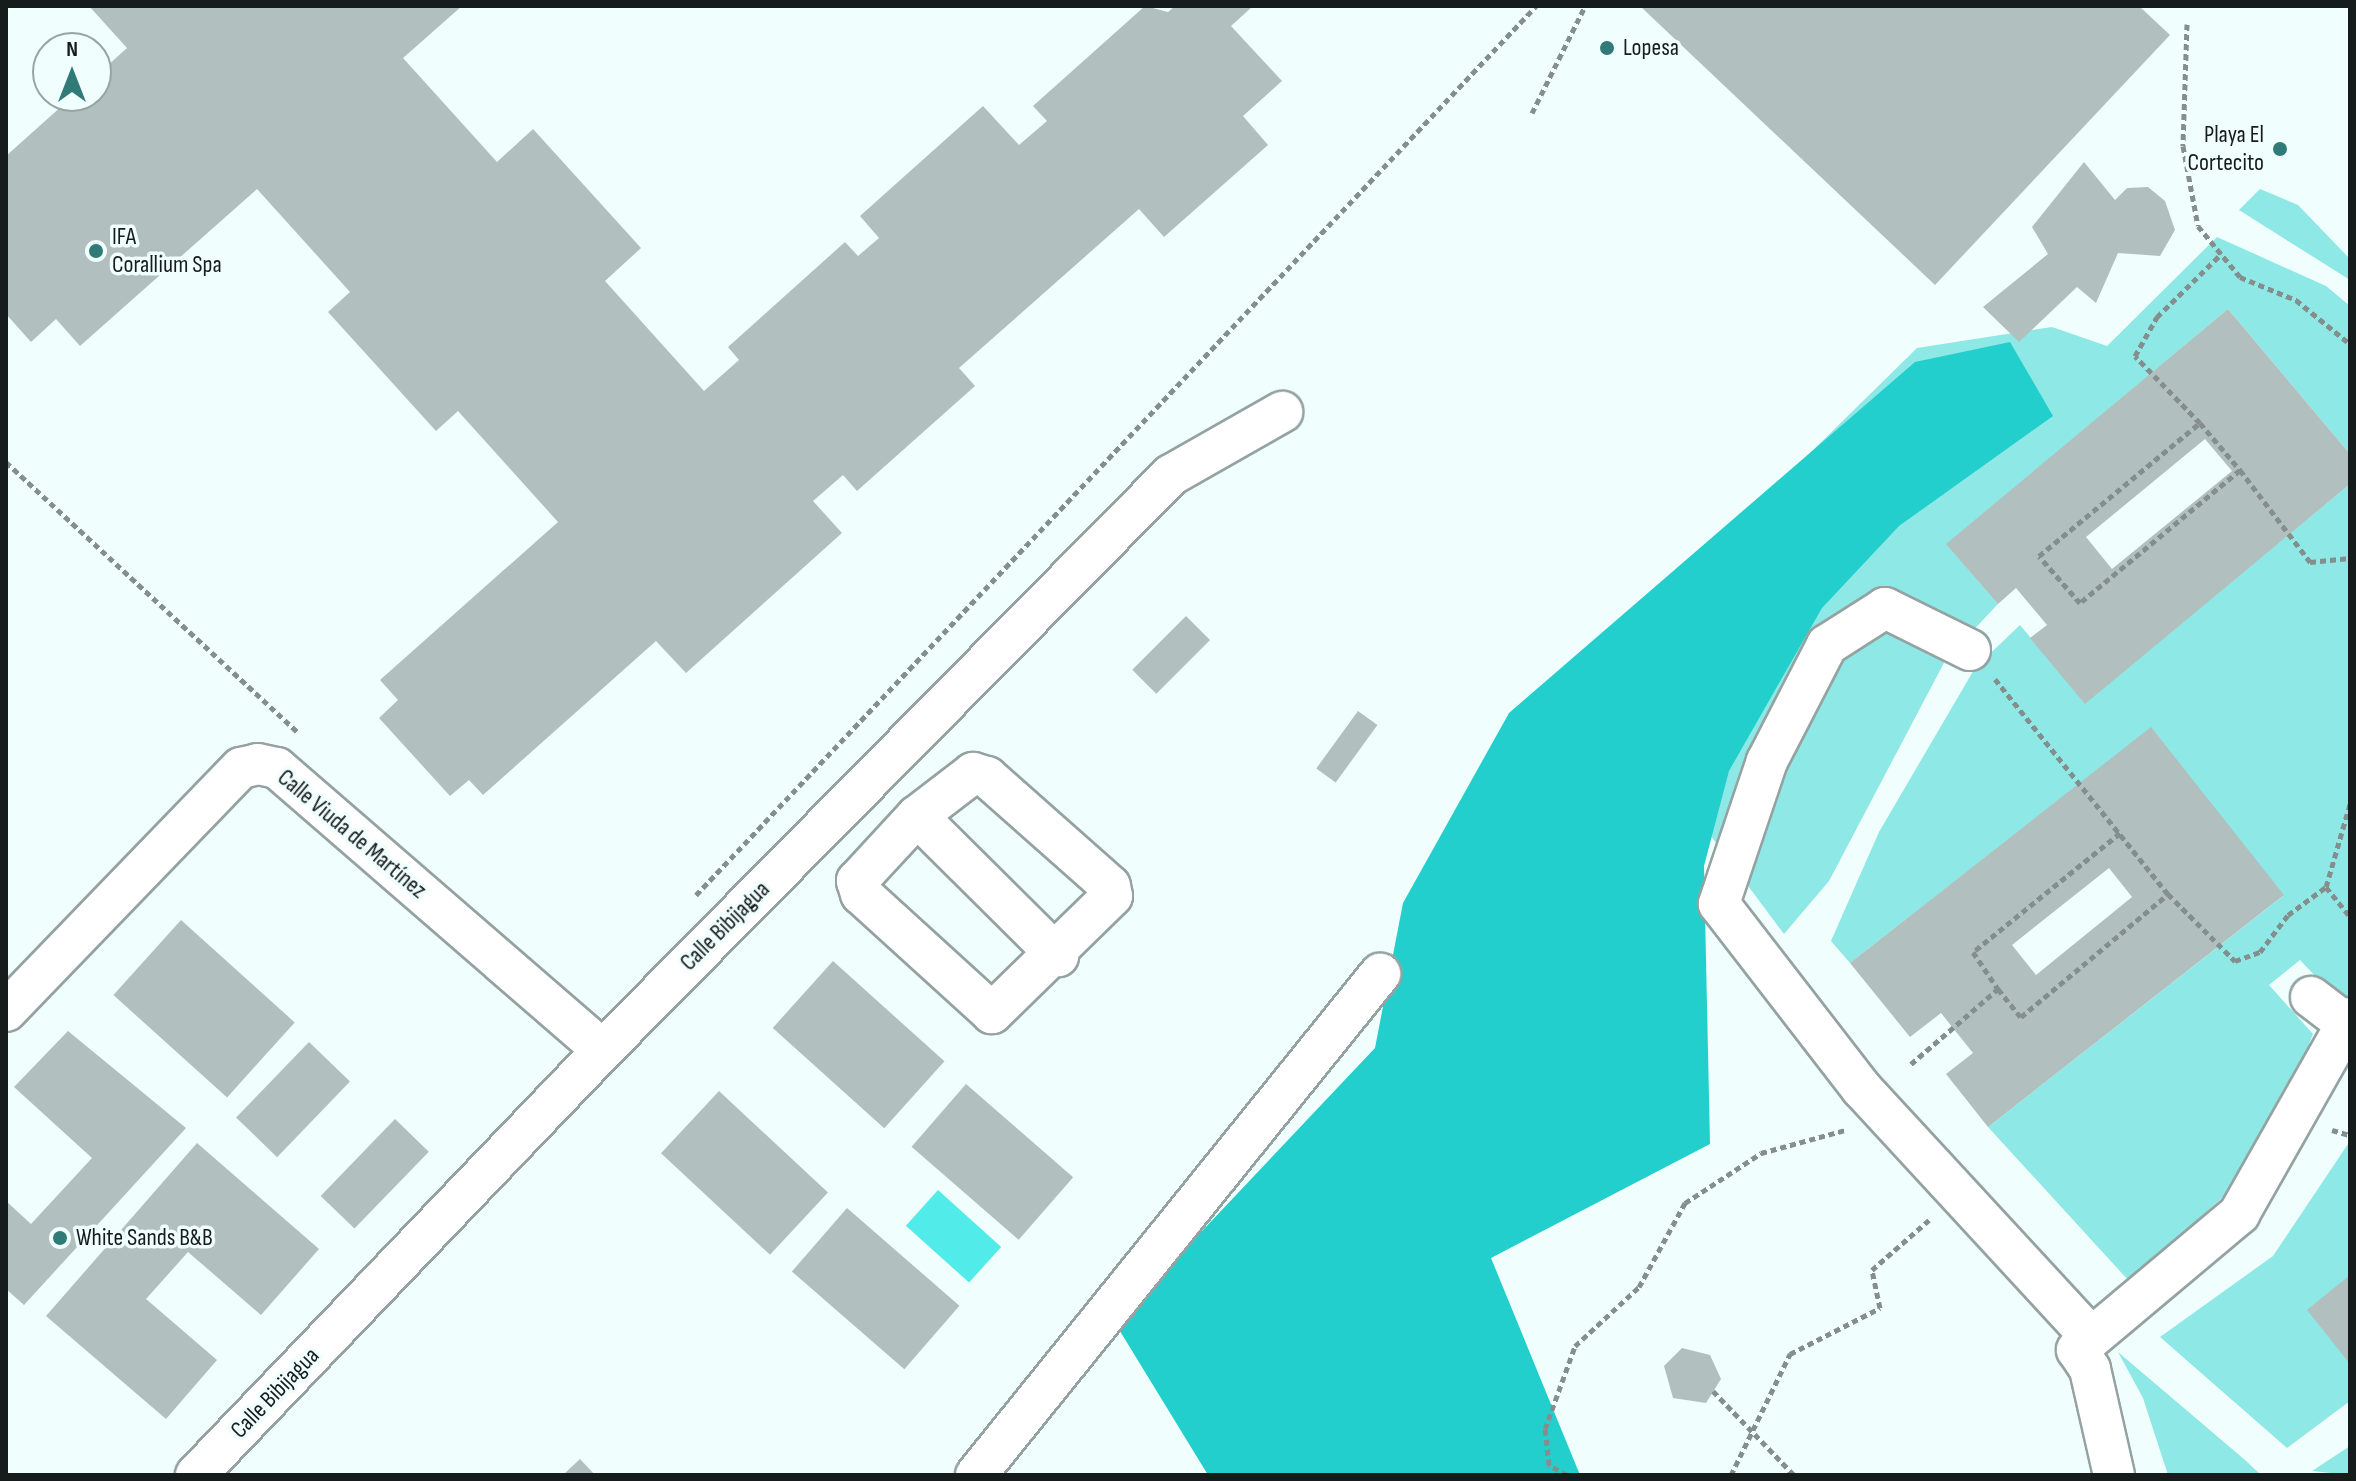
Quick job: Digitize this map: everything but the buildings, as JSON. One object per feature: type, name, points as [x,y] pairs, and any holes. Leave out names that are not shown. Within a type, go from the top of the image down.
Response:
[{"type":"street","name":"Calle Bibijagua","points":[[196,1475],[603,1050],[1171,475],[1282,412]]},
{"type":"street","points":[[1970,650],[1885,608],[1827,645],[1767,761],[1719,904],[1862,1089],[2090,1336]]},
{"type":"street","name":"Calle Viuda de Martínez","points":[[6,1011],[241,768],[258,764],[277,768],[603,1050]]},
{"type":"street","points":[[960,777],[987,777],[1110,886],[1109,907],[1058,956],[1001,1011],[982,1009],[861,894],[862,869],[960,777]]},
{"type":"street","points":[[854,796],[907,825],[1058,956]]},
{"type":"street","points":[[976,1475],[1380,974]]},
{"type":"street","points":[[2114,1475],[2090,1369],[2077,1350],[2239,1214],[2348,1021],[2311,997]]},
{"type":"path","points":[[691,900],[1536,6]]},
{"type":"path","points":[[1532,113],[1585,6]]},
{"type":"path","points":[[2187,24],[2183,146],[2198,226],[2240,277],[2296,300],[2350,344]]},
{"type":"path","points":[[2221,254],[2157,317],[2135,356],[2200,423],[2240,470],[2310,562],[2350,558]]},
{"type":"path","points":[[2200,423],[2039,556],[2056,577],[2080,603],[2240,470]]},
{"type":"path","points":[[1970,650],[2168,894],[2235,961],[2260,952],[2288,915],[2326,887],[2350,804]]},
{"type":"path","points":[[2120,833],[1973,952],[1998,989],[2021,1017],[2168,894]]},
{"type":"path","points":[[2326,887],[2350,917]]},
{"type":"path","points":[[1911,1064],[1998,989]]},
{"type":"path","points":[[1567,1475],[1549,1465],[1545,1429],[1575,1346],[1639,1287],[1685,1203],[1761,1153],[1844,1134],[1862,1089]]},
{"type":"path","points":[[1731,1475],[1790,1354],[1880,1308],[1872,1270],[1933,1217],[1945,1224]]},
{"type":"path","points":[[1713,1391],[1754,1430],[1794,1475]]},
{"type":"shaded area","points":[[2260,189],[2298,205],[2350,259],[2350,280],[2239,210]]},
{"type":"shaded area","points":[[2217,237],[2326,286],[2350,306],[2350,454],[2228,309],[1947,544],[1998,604],[1946,659],[1829,881],[1784,934],[1588,671],[1917,348],[2052,327],[2107,346]]},
{"type":"shaded area","points":[[2010,342],[2053,416],[1899,526],[1822,608],[1729,771],[1704,866],[1710,1144],[1491,1258],[1580,1475],[1208,1475],[1115,1323],[1375,1048],[1403,903],[1509,713],[1915,362]]},
{"type":"shaded area","points":[[2350,484],[2350,999],[2343,1005],[2300,960],[2269,985],[2313,1034],[2301,1064],[2243,1179],[2129,1281],[1988,1127],[2283,896],[2151,728],[1850,963],[1831,941],[1879,832],[1975,668],[2020,625],[2085,703]]},
{"type":"shaded area","points":[[2350,1141],[2350,1401],[2287,1448],[2160,1337],[2273,1256]]},
{"type":"shaded area","points":[[938,1190],[1001,1247],[969,1283],[906,1226]]},
{"type":"shaded area","points":[[2118,1352],[2261,1475],[2168,1475],[2143,1398]]},
{"type":"shaded area","points":[[2350,1446],[2350,1475],[2312,1471]]},
{"type":"place","name":"Lopesa","points":[[1607,48]]},
{"type":"place","name":"Playa El Cortecito","points":[[2280,149]]},
{"type":"place","name":"IFA Corallium Spa","points":[[96,251]]},
{"type":"place","name":"White Sands B&B","points":[[60,1238]]}]
